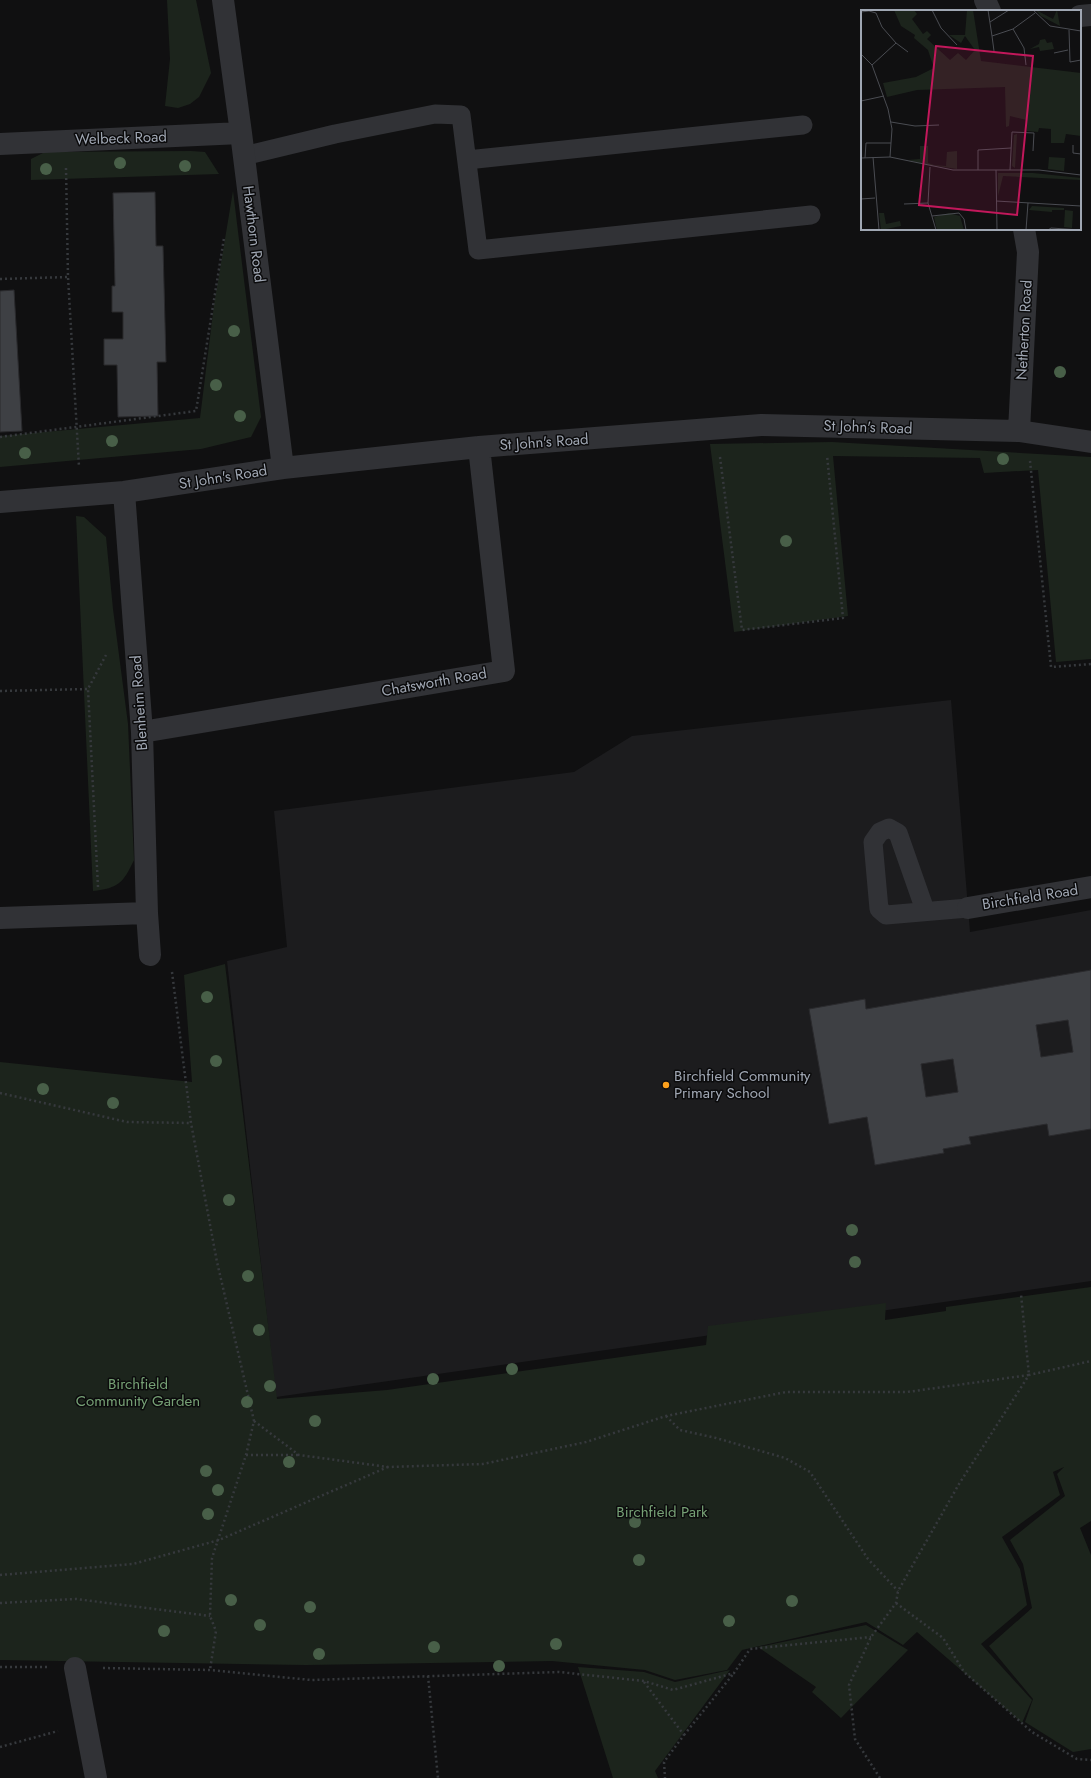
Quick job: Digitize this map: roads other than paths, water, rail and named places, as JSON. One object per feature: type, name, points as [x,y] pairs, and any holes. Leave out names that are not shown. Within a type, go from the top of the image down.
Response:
[{"type":"street","name":"Hawthorn Road","points":[[223,0],[242,133],[283,468]]},
{"type":"street","points":[[986,0],[990,10]]},
{"type":"street","points":[[1081,16],[1091,15]]},
{"type":"street","name":"Welbeck Road","points":[[0,144],[242,133]]},
{"type":"street","name":"Netherton Road","points":[[1023,432],[1028,252],[1024,230]]},
{"type":"street","name":"St John's Road","points":[[0,502],[124,492],[283,468],[478,447],[762,425],[1023,432],[1091,442]]},
{"type":"street","name":"Chatsworth Road","points":[[142,732],[504,671],[478,447]]},
{"type":"street","name":"Blenheim Road","points":[[124,492],[142,732],[147,913],[150,955]]},
{"type":"street","name":"Birchfield Road","points":[[968,908],[1091,887]]},
{"type":"street","points":[[0,918],[147,913]]},
{"type":"street","points":[[75,1668],[96,1778]]},
{"type":"lane","points":[[244,156],[343,133],[435,114],[461,114],[478,250],[811,215]]},
{"type":"lane","points":[[467,160],[803,124]]},
{"type":"lane","points":[[925,910],[968,908]]},
{"type":"place","name":"Birchfield Community Primary School","points":[[666,1085]]},
{"type":"park label","name":"Birchfield Community Garden","points":[[138,1392]]},
{"type":"park label","name":"Birchfield Park","points":[[662,1512]]}]
